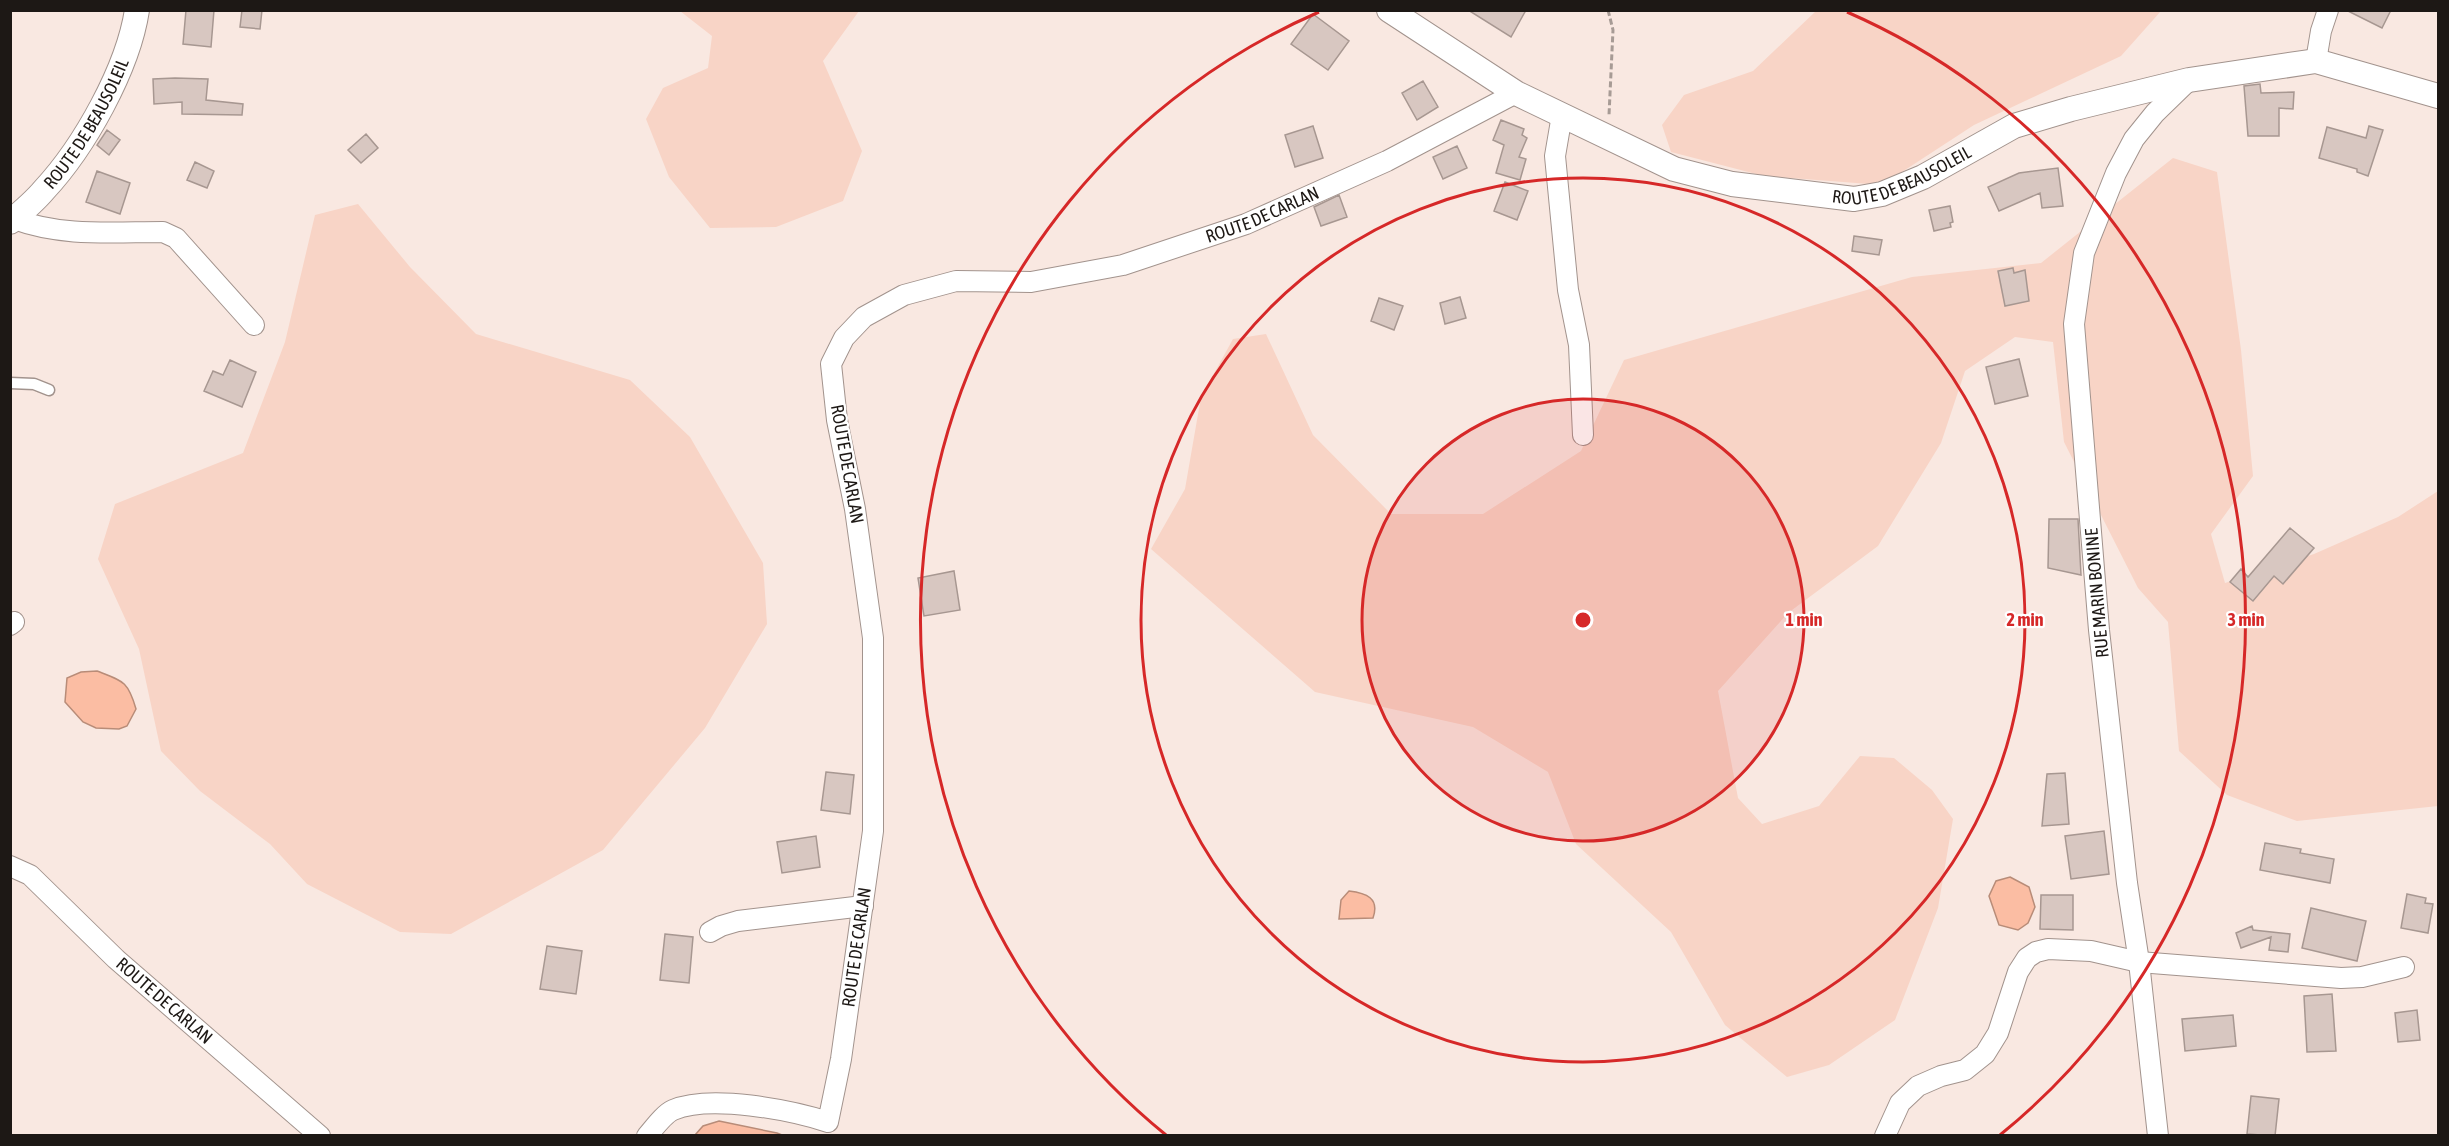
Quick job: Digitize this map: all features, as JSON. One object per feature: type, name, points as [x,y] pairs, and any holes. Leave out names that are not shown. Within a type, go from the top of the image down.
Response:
[{"type":"street","name":"ROUTE DE BEAUSOLEIL","points":[[12,220],[44,190],[80,145],[115,80],[135,23],[137,10]]},
{"type":"street","name":"ROUTE DE BEAUSOLEIL","points":[[1389,10],[1516,93],[1674,169],[1723,182],[1854,199],[1882,195],[1923,177],[2014,126],[2071,109],[2189,80],[2316,61],[2439,96]]},
{"type":"street","points":[[2316,61],[2321,31],[2328,10]]},
{"type":"street","name":"RUE MARIN BONINE","points":[[2158,1136],[2099,630],[2074,324],[2084,253],[2116,173],[2134,139],[2155,112],[2189,80]]},
{"type":"street","name":"ROUTE DE CARLAN","points":[[646,1136],[672,1110],[704,1104],[748,1106],[795,1112],[828,1129],[841,1059],[873,831],[873,638],[855,509],[837,420],[831,364],[844,338],[864,317],[904,295],[957,281],[1031,282],[1123,265],[1246,224],[1387,161],[1516,93]]},
{"type":"street","points":[[1562,115],[1555,156],[1568,290],[1579,345],[1583,435]]},
{"type":"street","points":[[12,220],[38,228],[63,232],[163,232],[176,238],[254,325]]},
{"type":"street","name":"ROUTE DE CARLAN","points":[[10,866],[30,875],[116,959],[320,1136]]},
{"type":"street","points":[[710,932],[738,921],[863,906]]},
{"type":"street","points":[[1885,1136],[1900,1103],[1918,1086],[1941,1076],[1965,1070],[1985,1054],[1998,1033],[2026,958],[2036,952],[2048,949],[2091,951],[2139,962],[2341,978],[2362,977],[2404,967]]},
{"type":"lane","points":[[10,383],[34,384],[49,390]]},
{"type":"path","points":[[1608,10],[1612,30],[1608,138]]},
{"type":"shaded area","points":[[680,11],[859,11],[823,61],[862,151],[843,201],[776,227],[710,228],[669,177],[646,119],[663,88],[708,68],[712,36]]},
{"type":"shaded area","points":[[1816,11],[2161,11],[2121,56],[1974,125],[1882,185],[1764,176],[1671,152],[1662,125],[1684,95],[1753,71]]},
{"type":"shaded area","points":[[2173,158],[2217,172],[2241,350],[2253,476],[2211,534],[2225,583],[2314,554],[2398,517],[2438,491],[2438,806],[2297,821],[2227,795],[2179,751],[2168,622],[2138,588],[2064,442],[2053,342],[2015,337],[1965,371],[1941,443],[1878,546],[1788,613],[1718,691],[1738,798],[1762,824],[1819,806],[1860,756],[1894,758],[1932,790],[1953,819],[1938,908],[1895,1020],[1829,1065],[1787,1077],[1725,1025],[1671,932],[1576,844],[1548,772],[1473,727],[1315,692],[1151,549],[1185,489],[1201,397],[1233,339],[1266,334],[1313,435],[1391,514],[1483,514],[1581,451],[1624,360],[1912,277],[2041,263]]},
{"type":"shaded area","points":[[358,204],[410,267],[476,334],[630,380],[690,437],[763,563],[767,624],[705,728],[603,850],[451,934],[400,932],[307,884],[270,844],[200,791],[161,751],[139,649],[98,559],[115,504],[243,453],[285,342],[315,215]]},
{"type":"shaded area","points":[[97,671],[119,680],[127,687],[136,709],[127,726],[119,729],[96,728],[83,722],[65,702],[67,678],[81,672]]},
{"type":"shaded area","points":[[2010,877],[2029,887],[2035,907],[2028,923],[2018,930],[1999,925],[1989,896],[1996,881]]},
{"type":"shaded area","points":[[1349,891],[1366,895],[1373,901],[1375,911],[1373,918],[1339,919],[1341,900]]},
{"type":"shaded area","points":[[719,1121],[782,1135],[695,1135],[703,1126]]},
{"type":"building","points":[[186,10],[214,10],[211,47],[183,44]]},
{"type":"building","points":[[242,10],[262,10],[260,29],[240,27]]},
{"type":"building","points":[[1468,10],[1526,10],[1511,37]]},
{"type":"building","points":[[2346,10],[2391,10],[2382,28]]},
{"type":"building","points":[[1313,14],[1349,41],[1328,70],[1291,44]]},
{"type":"building","points":[[153,79],[208,79],[206,100],[243,104],[242,115],[182,114],[182,102],[154,104]]},
{"type":"building","points":[[1423,81],[1438,107],[1417,120],[1402,93]]},
{"type":"building","points":[[2260,84],[2261,93],[2294,92],[2293,109],[2279,108],[2279,136],[2248,136],[2244,86]]},
{"type":"building","points":[[1501,120],[1524,129],[1522,135],[1527,138],[1519,157],[1526,159],[1520,180],[1496,173],[1504,145],[1493,140]]},
{"type":"building","points":[[1313,126],[1323,158],[1295,167],[1285,135]]},
{"type":"building","points":[[2369,126],[2383,130],[2368,176],[2357,172],[2357,169],[2319,158],[2327,127],[2366,138]]},
{"type":"building","points":[[107,130],[120,140],[109,155],[97,145]]},
{"type":"building","points":[[366,134],[378,148],[361,163],[348,150]]},
{"type":"building","points":[[1457,146],[1467,168],[1443,179],[1433,157]]},
{"type":"building","points":[[195,162],[214,171],[207,188],[187,180]]},
{"type":"building","points":[[2058,168],[2063,206],[2042,208],[2040,193],[1999,211],[1988,187],[2019,173]]},
{"type":"building","points":[[97,171],[130,183],[120,214],[86,202]]},
{"type":"building","points":[[1505,182],[1528,191],[1517,220],[1494,211]]},
{"type":"building","points":[[1339,195],[1347,217],[1321,226],[1314,207]]},
{"type":"building","points":[[1950,206],[1953,222],[1950,223],[1951,227],[1934,231],[1929,210]]},
{"type":"building","points":[[1854,236],[1882,240],[1879,255],[1852,251]]},
{"type":"building","points":[[2013,268],[2014,273],[2025,270],[2029,301],[2005,306],[1998,271]]},
{"type":"building","points":[[1460,297],[1466,318],[1445,324],[1440,303]]},
{"type":"building","points":[[1379,298],[1403,306],[1394,330],[1371,321]]},
{"type":"building","points":[[2019,359],[2028,396],[1995,404],[1986,367]]},
{"type":"building","points":[[230,360],[256,372],[242,407],[204,391],[213,371],[223,375]]},
{"type":"building","points":[[2049,519],[2078,519],[2081,575],[2048,568]]},
{"type":"building","points":[[2290,528],[2314,548],[2283,584],[2274,576],[2253,601],[2230,582],[2241,569],[2248,577]]},
{"type":"building","points":[[954,571],[960,610],[924,616],[918,578]]},
{"type":"building","points":[[826,772],[854,775],[850,814],[821,810]]},
{"type":"building","points":[[2065,773],[2069,824],[2042,826],[2047,774]]},
{"type":"building","points":[[2104,831],[2109,874],[2071,879],[2065,836]]},
{"type":"building","points":[[816,836],[820,867],[782,873],[777,842]]},
{"type":"building","points":[[2265,843],[2301,849],[2300,853],[2334,859],[2330,883],[2260,870]]},
{"type":"building","points":[[2407,894],[2426,898],[2425,903],[2433,904],[2428,933],[2401,928]]},
{"type":"building","points":[[2041,895],[2073,895],[2073,930],[2040,929]]},
{"type":"building","points":[[2311,908],[2366,921],[2357,961],[2302,948]]},
{"type":"building","points":[[2252,926],[2253,930],[2290,934],[2288,952],[2269,950],[2271,937],[2241,948],[2236,933]]},
{"type":"building","points":[[665,934],[693,937],[689,983],[660,980]]},
{"type":"building","points":[[547,946],[582,951],[576,994],[540,989]]},
{"type":"building","points":[[2332,994],[2336,1051],[2307,1052],[2304,996]]},
{"type":"building","points":[[2417,1010],[2420,1040],[2398,1042],[2395,1013]]},
{"type":"building","points":[[2233,1015],[2236,1046],[2185,1051],[2182,1019]]},
{"type":"building","points":[[2251,1096],[2279,1099],[2275,1136],[2247,1134]]}]
